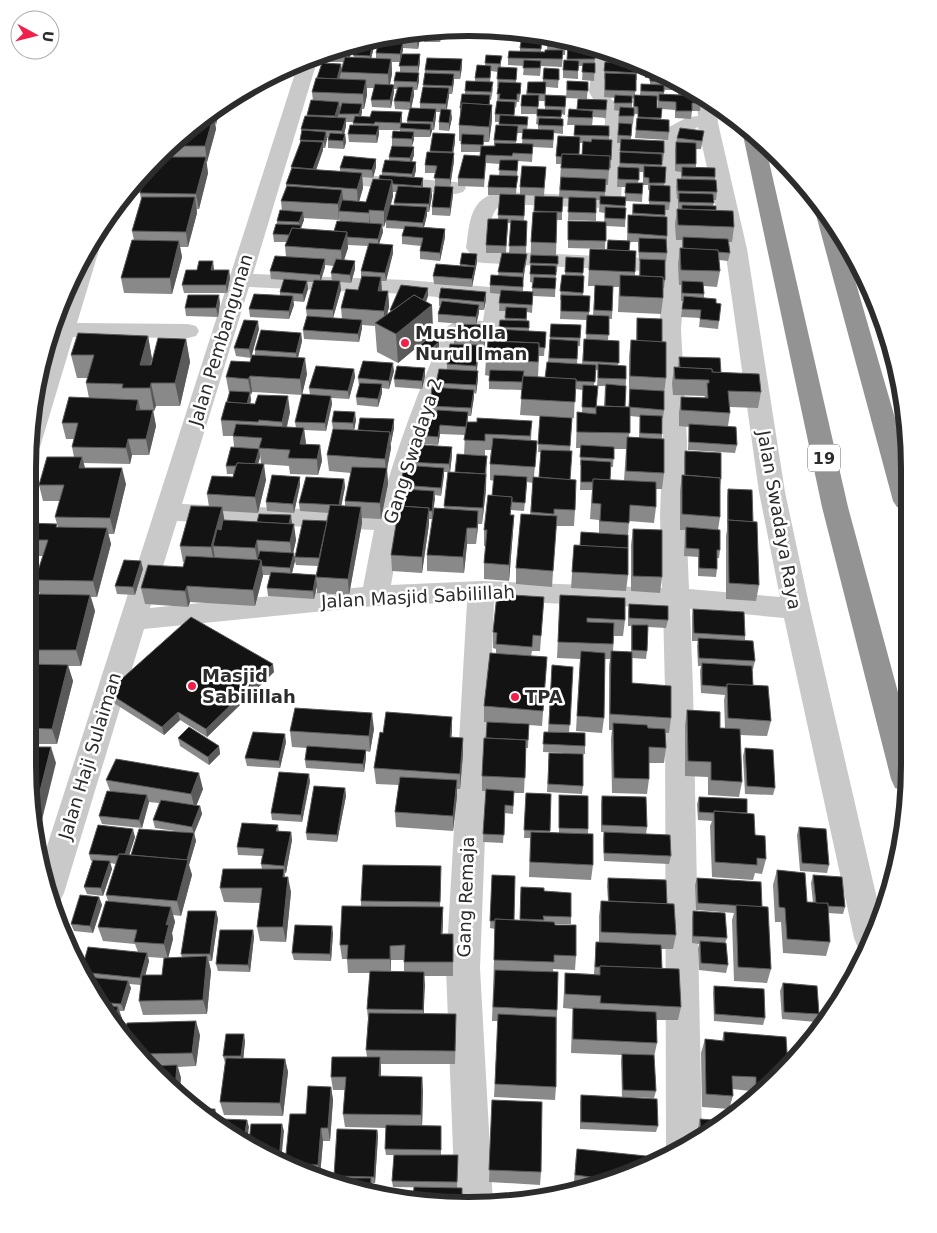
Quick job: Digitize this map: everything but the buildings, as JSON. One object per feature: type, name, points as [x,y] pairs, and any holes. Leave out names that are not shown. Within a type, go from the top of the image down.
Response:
[{"type":"highway","name":"19","points":[[756,146],[770,218],[835,507],[901,760]]},
{"type":"highway","points":[[831,232],[901,483]]},
{"type":"street","points":[[601,57],[598,92],[600,98],[614,114],[615,120],[611,199],[604,202],[499,198],[491,200],[483,209],[477,248],[484,257],[675,266]]},
{"type":"street","name":"Jalan Pembangunan","points":[[132,620],[168,512],[239,280],[289,175],[307,67]]},
{"type":"street","name":"Jalan Swadaya Raya","points":[[707,108],[708,123],[736,249],[772,492],[796,609],[868,930]]},
{"type":"street","points":[[684,1140],[679,689],[673,515],[675,441],[670,329],[675,266],[672,138],[674,132],[684,125],[695,121],[708,123]]},
{"type":"street","points":[[289,175],[456,188]]},
{"type":"street","name":"Gang Swadaya 2","points":[[239,280],[407,287],[490,294],[497,301],[495,323],[488,328],[459,328],[454,333],[423,409],[389,522],[375,596]]},
{"type":"street","points":[[59,330],[188,331]]},
{"type":"street","points":[[168,512],[389,522]]},
{"type":"street","name":"Jalan Masjid Sabilillah","points":[[132,620],[375,596],[480,591],[675,598],[796,609]]},
{"type":"street","name":"Gang Remaja","points":[[474,1197],[463,968],[480,591]]},
{"type":"street","name":"Jalan Haji Sulaiman","points":[[52,880],[132,620]]},
{"type":"place","name":"Musholla Nurul Iman","points":[[405,343]]},
{"type":"place","name":"Masjid Sabilillah","points":[[192,686]]},
{"type":"place","name":"TPA","points":[[515,697]]}]
